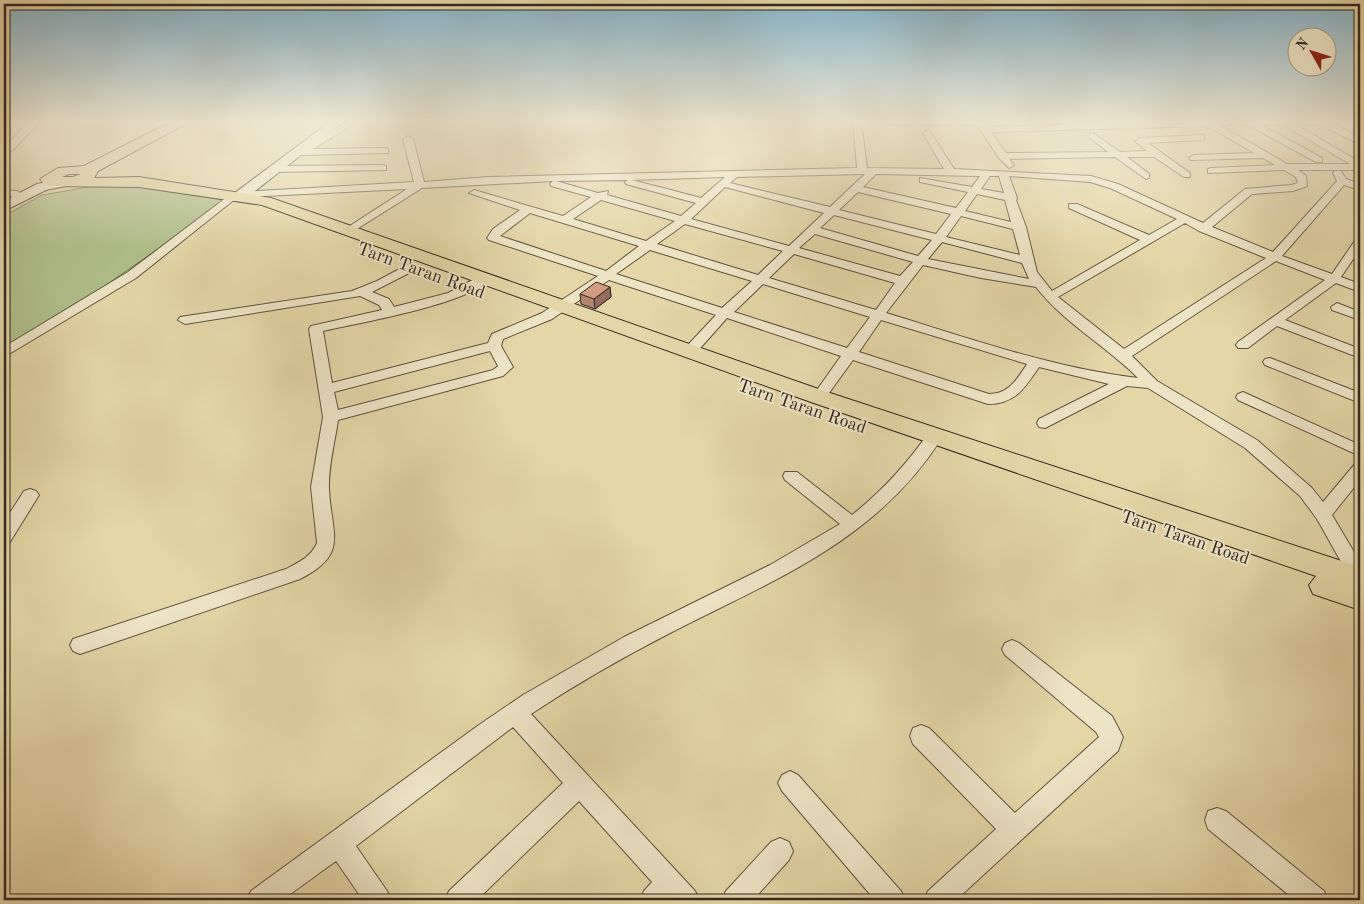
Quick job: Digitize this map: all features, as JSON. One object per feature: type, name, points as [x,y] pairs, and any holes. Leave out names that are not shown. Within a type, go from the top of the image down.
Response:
[{"type":"main road","points":[[82,174],[87,163]]},
{"type":"main road","points":[[8,196],[82,174],[98,163]]},
{"type":"main road","points":[[82,174],[112,184],[139,182],[245,199],[285,163]]},
{"type":"main road","points":[[4,206],[54,181]]},
{"type":"main road","name":"Tarn Taran Road","points":[[245,199],[349,230],[476,284],[931,443],[1360,598]]},
{"type":"main road","name":"Tarn Taran Road","points":[[245,199],[409,268],[476,284]]},
{"type":"main road","name":"Tarn Taran Road","points":[[554,311],[690,351],[819,397],[931,443],[1360,579]]},
{"type":"street","points":[[414,163],[420,185]]},
{"type":"street","points":[[690,351],[724,314],[794,250],[856,188],[868,171],[866,163]]},
{"type":"street","points":[[945,163],[951,173]]},
{"type":"street","points":[[1005,163],[1009,173],[1012,198],[1031,273],[1038,284],[1050,297],[1123,355],[1152,384],[1251,444],[1306,492],[1324,514],[1360,579]]},
{"type":"street","points":[[1129,163],[1146,176]]},
{"type":"street","points":[[1170,163],[1187,175]]},
{"type":"street","points":[[1204,229],[1249,191],[1294,188],[1303,184],[1301,176],[1278,163]]},
{"type":"street","points":[[1211,171],[1285,167],[1360,167]]},
{"type":"street","points":[[276,169],[383,168]]},
{"type":"street","points":[[1330,168],[1339,174],[1342,181],[1360,187]]},
{"type":"street","points":[[4,353],[132,275],[245,199],[420,185],[536,179],[626,179],[868,171],[1009,173],[1104,182],[1204,229],[1360,288]]},
{"type":"street","points":[[890,172],[1012,198]]},
{"type":"street","points":[[819,397],[903,282],[940,237],[987,174]]},
{"type":"street","points":[[331,417],[498,374],[506,367],[494,346],[497,337],[554,311],[606,276],[683,220],[733,175]]},
{"type":"street","points":[[536,179],[903,282]]},
{"type":"street","points":[[565,220],[626,179],[704,202]]},
{"type":"street","points":[[1123,355],[1274,257],[1342,181]]},
{"type":"street","points":[[724,184],[1029,260]]},
{"type":"street","points":[[349,230],[420,185]]},
{"type":"street","points":[[856,188],[1020,226]]},
{"type":"street","points":[[474,193],[1036,362],[1098,378],[1152,384]]},
{"type":"street","points":[[1073,206],[1150,240]]},
{"type":"street","points":[[527,210],[497,231],[493,238],[988,399],[1001,401],[1012,395],[1036,362]]},
{"type":"street","points":[[1050,297],[1183,220]]},
{"type":"street","points":[[814,230],[988,277],[1038,284]]},
{"type":"street","points":[[1243,345],[1334,279],[1360,241]]},
{"type":"street","points":[[314,315],[381,284],[409,268]]},
{"type":"street","points":[[184,320],[390,312],[433,302],[476,284]]},
{"type":"street","points":[[361,292],[384,302],[390,312]]},
{"type":"street","points":[[1337,307],[1360,316]]},
{"type":"street","points":[[80,645],[293,574],[309,566],[321,555],[326,543],[320,487],[331,417],[314,315]]},
{"type":"street","points":[[1275,321],[1360,354]]},
{"type":"street","points":[[326,389],[494,346]]},
{"type":"street","points":[[1270,362],[1360,398]]},
{"type":"street","points":[[1044,423],[1125,382]]},
{"type":"street","points":[[1244,397],[1360,452]]},
{"type":"street","points":[[260,900],[340,844],[515,712],[603,659],[810,554],[853,525],[888,495],[931,443]]},
{"type":"street","points":[[1324,514],[1360,469]]},
{"type":"street","points":[[791,476],[853,525]]},
{"type":"street","points":[[6,530],[30,495]]},
{"type":"street","points":[[937,900],[1110,742],[1112,737],[1104,724],[1012,649]]},
{"type":"street","points":[[515,712],[579,784],[669,894]]},
{"type":"street","points":[[920,736],[1014,830]]},
{"type":"street","points":[[790,783],[892,900]]},
{"type":"street","points":[[458,900],[579,784]]},
{"type":"street","points":[[1217,820],[1314,900]]},
{"type":"street","points":[[340,844],[378,900]]},
{"type":"street","points":[[735,900],[780,851]]},
{"type":"green space","points":[[111,183],[162,184],[227,201],[63,315],[4,351],[4,216],[42,195]]},
{"type":"building","points":[[596,282],[610,287],[594,299],[580,294]]}]
